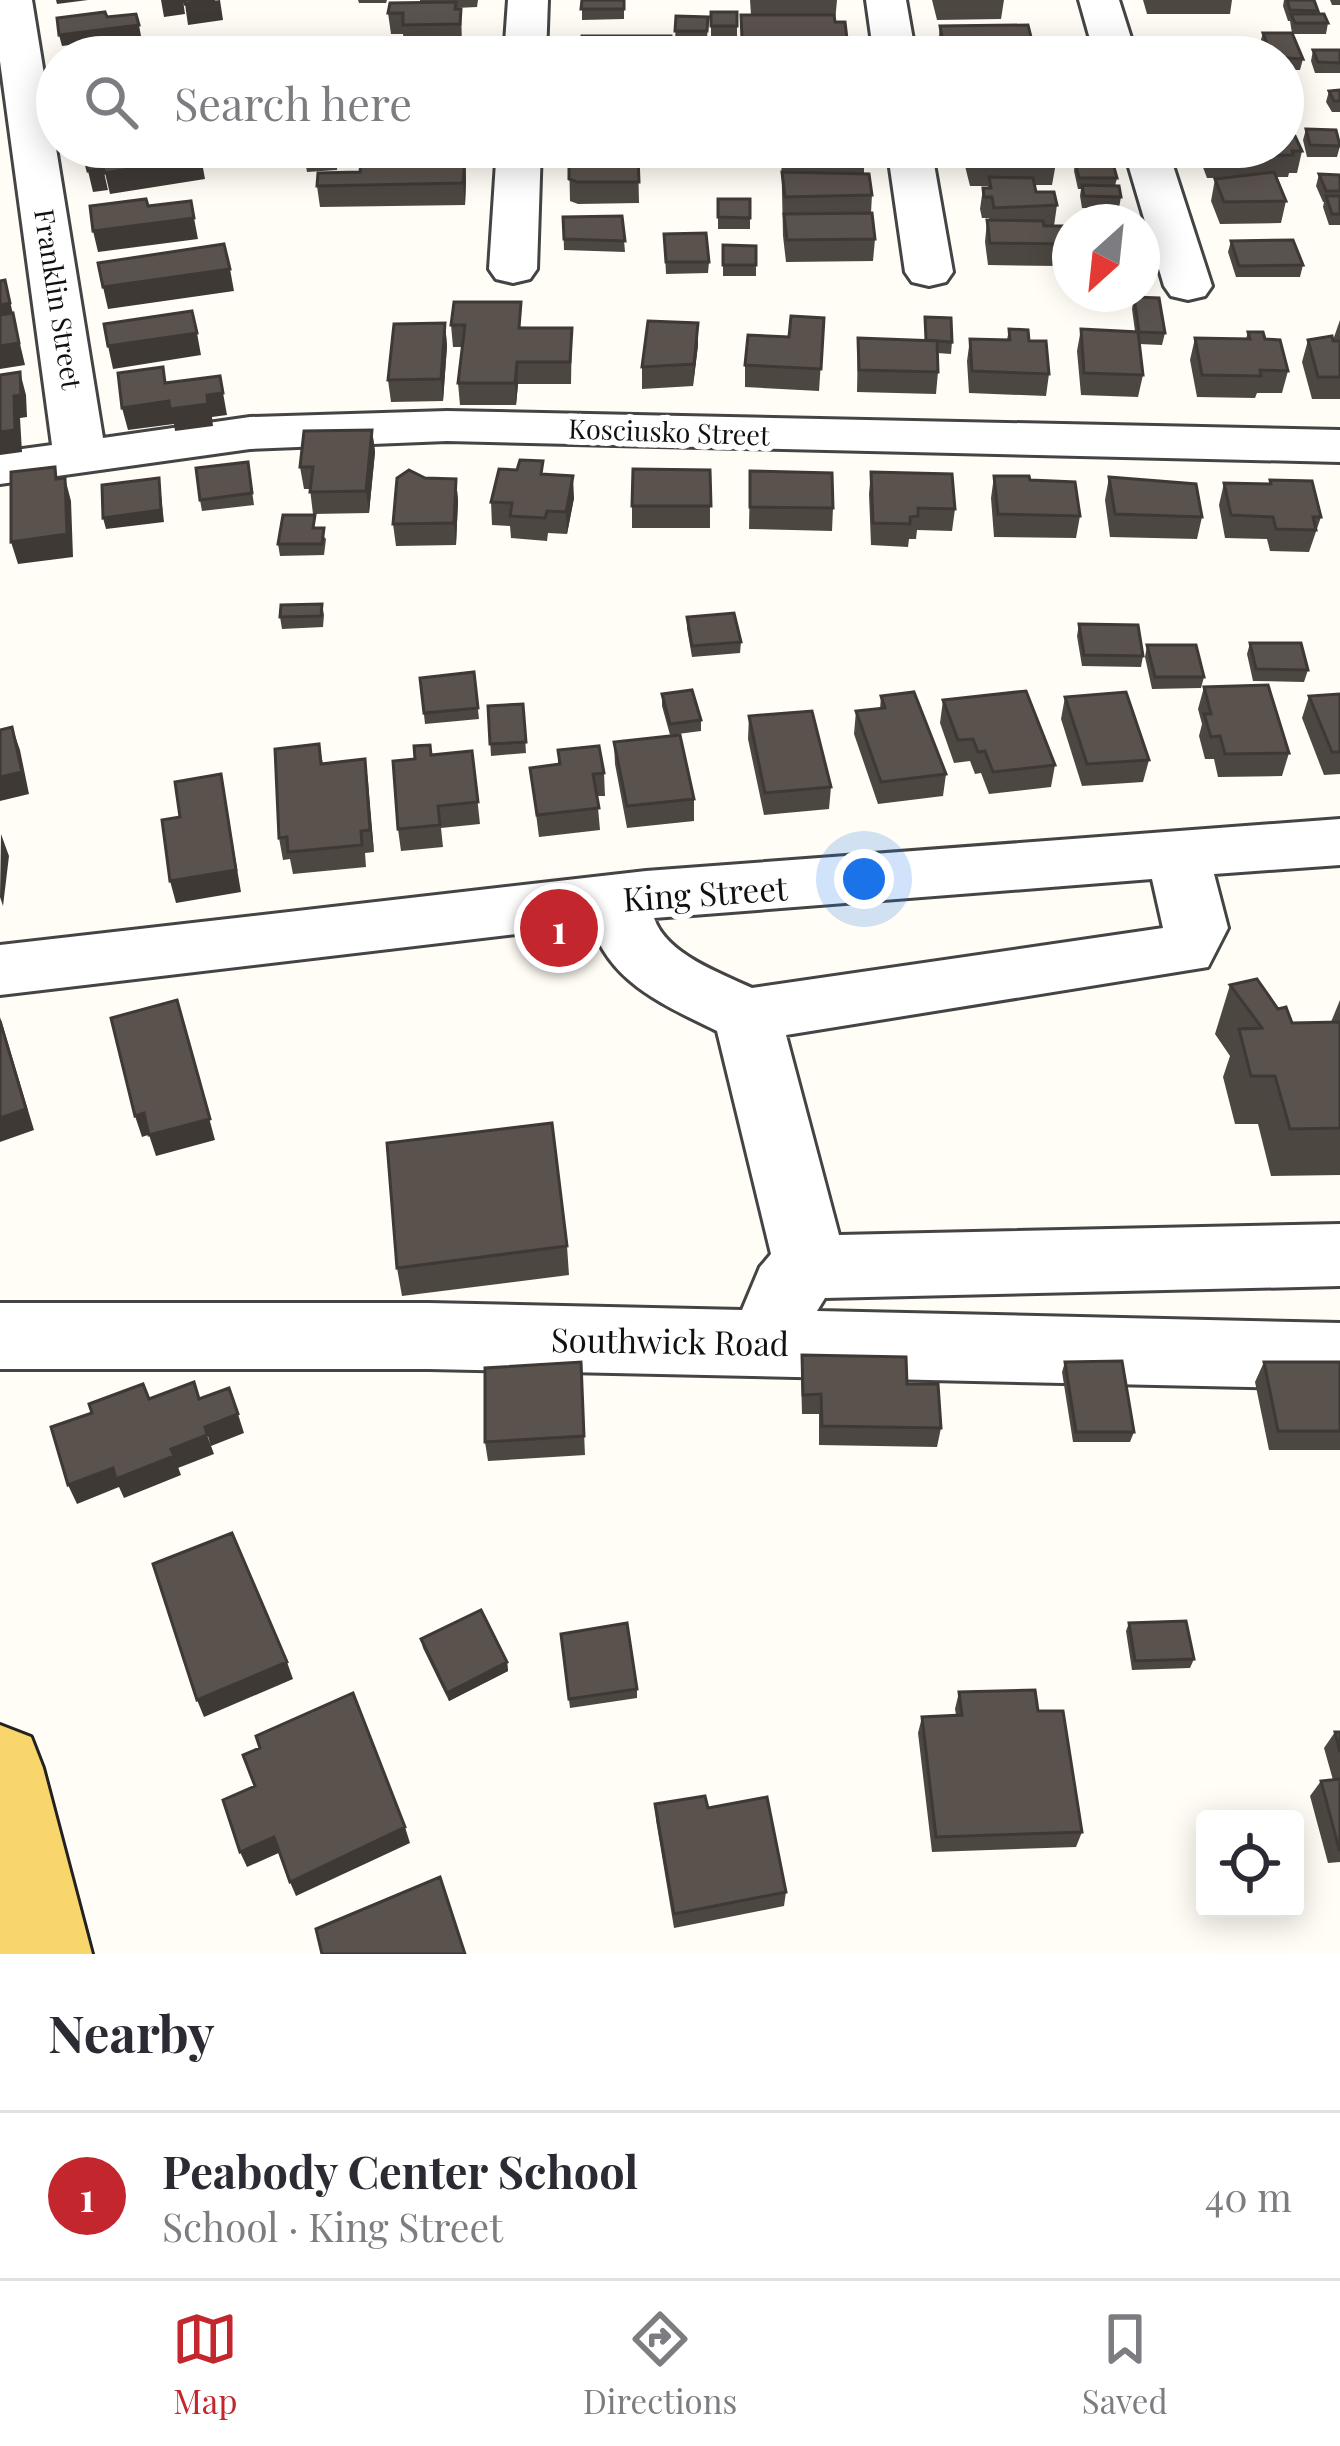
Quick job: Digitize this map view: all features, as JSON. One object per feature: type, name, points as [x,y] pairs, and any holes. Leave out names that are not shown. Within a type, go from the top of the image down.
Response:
[{"type":"main road","points":[[0,1768],[46,1954]]},
{"type":"street","name":"Franklin Street","points":[[12,0],[36,161]]},
{"type":"street","points":[[526,36],[528,0]]},
{"type":"street","points":[[886,0],[892,36]]},
{"type":"street","points":[[1099,0],[1110,36]]},
{"type":"street","name":"Franklin Street","points":[[37,168],[80,457]]},
{"type":"street","points":[[512,268],[518,168]]},
{"type":"street","points":[[912,168],[929,272]]},
{"type":"street","points":[[1151,168],[1188,286]]},
{"type":"street","name":"Kosciusko Street","points":[[0,467],[250,433],[447,426],[1340,446]]},
{"type":"street","name":"King Street","points":[[0,970],[615,898],[1340,842]]},
{"type":"street","points":[[615,898],[630,943],[678,982],[747,1016],[1185,950],[1196,928],[1177,852]]},
{"type":"street","points":[[747,1016],[811,1267]]},
{"type":"street","points":[[778,1342],[779,1295],[790,1280],[811,1267],[1340,1256]]},
{"type":"street","name":"Southwick Road","points":[[0,1336],[778,1342],[1340,1356]]},
{"type":"building","points":[[582,0],[624,0],[624,9],[581,9]]},
{"type":"building","points":[[1287,0],[1314,0],[1318,11],[1290,10]]},
{"type":"building","points":[[456,2],[455,9],[461,9],[460,24],[403,25],[403,13],[388,13],[390,3]]},
{"type":"building","points":[[105,12],[107,17],[136,14],[139,25],[59,35],[57,18]]},
{"type":"building","points":[[711,12],[737,12],[737,26],[711,26]]},
{"type":"building","points":[[1291,14],[1324,14],[1328,23],[1295,23]]},
{"type":"building","points":[[741,15],[834,15],[835,22],[845,22],[847,36],[742,36]]},
{"type":"building","points":[[676,16],[708,17],[707,31],[675,31]]},
{"type":"building","points":[[1028,25],[1031,36],[942,36],[940,26]]},
{"type":"building","points":[[1313,50],[1340,50],[1340,63],[1318,62]]},
{"type":"building","points":[[1340,90],[1340,101],[1334,101],[1329,91]]},
{"type":"building","points":[[1306,129],[1336,130],[1340,146],[1310,145]]},
{"type":"building","points":[[360,168],[464,168],[463,183],[317,186],[318,173],[360,172]]},
{"type":"building","points":[[569,168],[638,168],[639,182],[569,179]]},
{"type":"building","points":[[1077,168],[1114,168],[1117,178],[1079,178]]},
{"type":"building","points":[[782,172],[869,174],[872,195],[785,197]]},
{"type":"building","points":[[1274,172],[1286,201],[1224,202],[1215,179]]},
{"type":"building","points":[[1319,174],[1340,175],[1340,191],[1326,191]]},
{"type":"building","points":[[989,177],[1033,178],[1036,192],[1054,192],[1057,204],[994,208],[992,197],[984,197],[983,188],[991,188]]},
{"type":"building","points":[[1082,185],[1119,186],[1121,197],[1084,196]]},
{"type":"building","points":[[1326,196],[1340,196],[1340,214],[1332,214]]},
{"type":"building","points":[[146,199],[148,206],[191,201],[194,218],[93,231],[90,206]]},
{"type":"building","points":[[718,199],[750,199],[750,218],[718,217]]},
{"type":"building","points":[[872,213],[875,239],[787,240],[784,214]]},
{"type":"building","points":[[622,216],[625,241],[564,239],[563,217]]},
{"type":"building","points":[[987,220],[1043,221],[1044,226],[1052,226],[1052,244],[990,243]]},
{"type":"building","points":[[706,233],[709,262],[666,262],[664,234]]},
{"type":"building","points":[[1293,240],[1303,265],[1239,266],[1231,241]]},
{"type":"building","points":[[224,244],[230,269],[103,287],[98,263]]},
{"type":"building","points":[[723,245],[756,246],[756,265],[723,265]]},
{"type":"building","points":[[5,280],[10,303],[0,305],[0,281]]},
{"type":"building","points":[[454,302],[521,302],[519,328],[572,328],[570,362],[517,362],[515,383],[458,383],[465,325],[451,325]]},
{"type":"building","points":[[1160,304],[1165,333],[1139,332],[1136,312],[1160,312]]},
{"type":"building","points":[[192,311],[197,333],[108,346],[104,324]]},
{"type":"building","points":[[13,313],[19,343],[0,346],[0,315]]},
{"type":"building","points":[[791,316],[824,318],[821,369],[745,365],[748,335],[789,337]]},
{"type":"building","points":[[925,317],[951,318],[952,342],[926,340]]},
{"type":"building","points":[[648,321],[698,323],[694,364],[642,367]]},
{"type":"building","points":[[445,323],[441,379],[388,380],[394,324]]},
{"type":"building","points":[[1009,329],[1028,330],[1029,341],[1046,341],[1049,374],[972,371],[970,339],[1010,340]]},
{"type":"building","points":[[1081,329],[1138,332],[1143,375],[1084,373]]},
{"type":"building","points":[[1248,332],[1263,332],[1265,339],[1280,340],[1288,371],[1260,370],[1261,376],[1202,375],[1195,338],[1250,339]]},
{"type":"building","points":[[1332,336],[1333,341],[1340,341],[1340,377],[1318,377],[1308,340]]},
{"type":"building","points":[[858,338],[937,341],[938,372],[859,370]]},
{"type":"building","points":[[163,367],[165,383],[220,376],[223,393],[207,395],[208,404],[170,409],[169,401],[122,408],[118,373]]},
{"type":"building","points":[[20,372],[21,395],[14,396],[15,430],[0,432],[0,375]]},
{"type":"building","points":[[372,430],[366,491],[310,492],[313,467],[300,467],[304,431]]},
{"type":"building","points":[[520,460],[543,461],[541,474],[573,476],[566,512],[547,511],[545,518],[510,516],[512,503],[491,502],[499,469],[517,470]]},
{"type":"building","points":[[248,462],[252,493],[200,500],[196,468]]},
{"type":"building","points":[[55,467],[56,479],[65,478],[67,534],[11,542],[11,472]]},
{"type":"building","points":[[633,469],[710,470],[711,506],[632,506]]},
{"type":"building","points":[[409,470],[425,478],[456,479],[454,523],[393,524],[397,478]]},
{"type":"building","points":[[750,471],[832,473],[833,508],[750,507]]},
{"type":"building","points":[[871,472],[952,474],[955,509],[918,508],[910,524],[873,523]]},
{"type":"building","points":[[994,476],[1075,482],[1080,516],[998,514]]},
{"type":"building","points":[[1109,477],[1196,484],[1202,517],[1115,514]]},
{"type":"building","points":[[159,478],[161,510],[103,518],[102,485]]},
{"type":"building","points":[[1270,480],[1312,481],[1321,517],[1313,517],[1316,530],[1276,529],[1273,517],[1231,515],[1224,483],[1271,484]]},
{"type":"building","points":[[283,515],[315,515],[313,528],[324,528],[322,544],[278,544]]},
{"type":"building","points":[[322,604],[321,616],[280,617],[281,605]]},
{"type":"building","points":[[734,613],[741,642],[692,646],[687,617]]},
{"type":"building","points":[[1079,624],[1138,625],[1143,656],[1084,655]]},
{"type":"building","points":[[1250,643],[1301,643],[1308,670],[1256,669]]},
{"type":"building","points":[[1147,645],[1196,645],[1204,677],[1155,677]]},
{"type":"building","points":[[474,672],[478,708],[424,713],[420,678]]},
{"type":"building","points":[[1268,685],[1289,753],[1225,754],[1220,736],[1211,737],[1204,714],[1211,714],[1204,687]]},
{"type":"building","points":[[692,690],[701,720],[670,724],[662,694]]},
{"type":"building","points":[[1026,691],[1055,765],[993,772],[985,751],[978,752],[973,739],[958,740],[943,700]]},
{"type":"building","points":[[914,692],[946,774],[881,782],[856,711],[885,708],[881,696]]},
{"type":"building","points":[[1126,692],[1149,760],[1087,764],[1065,697]]},
{"type":"building","points":[[1340,694],[1340,752],[1332,752],[1309,696]]},
{"type":"building","points":[[523,704],[526,742],[490,744],[488,706]]},
{"type":"building","points":[[812,711],[831,787],[765,793],[749,716]]},
{"type":"building","points":[[12,727],[22,772],[0,777],[0,730]]},
{"type":"building","points":[[680,735],[694,799],[627,806],[614,742]]},
{"type":"building","points":[[319,744],[321,764],[365,759],[370,830],[361,831],[362,845],[288,852],[287,837],[279,838],[275,749]]},
{"type":"building","points":[[430,745],[431,755],[472,751],[478,802],[438,806],[440,825],[398,829],[393,761],[415,759],[414,746]]},
{"type":"building","points":[[599,746],[604,773],[593,774],[599,808],[537,815],[530,768],[560,764],[558,750]]},
{"type":"building","points":[[221,774],[236,870],[170,881],[162,820],[180,817],[175,782]]},
{"type":"building","points":[[1257,979],[1278,1009],[1286,1007],[1292,1023],[1340,1022],[1340,1128],[1290,1129],[1275,1076],[1251,1076],[1239,1029],[1262,1028],[1230,985]]},
{"type":"building","points":[[177,1000],[210,1119],[149,1135],[144,1113],[135,1116],[111,1018]]},
{"type":"building","points":[[0,1021],[26,1109],[0,1118]]},
{"type":"building","points":[[552,1123],[567,1246],[397,1268],[387,1143]]},
{"type":"building","points":[[802,1355],[906,1357],[907,1384],[938,1384],[941,1428],[822,1426],[821,1394],[803,1395]]},
{"type":"building","points":[[1122,1361],[1134,1432],[1076,1432],[1065,1362]]},
{"type":"building","points":[[581,1362],[584,1436],[485,1442],[485,1368]]},
{"type":"building","points":[[1264,1362],[1340,1362],[1340,1431],[1278,1431]]},
{"type":"building","points":[[194,1382],[199,1399],[229,1388],[238,1414],[205,1427],[207,1435],[171,1449],[174,1456],[116,1479],[113,1468],[68,1485],[51,1427],[92,1413],[89,1404],[143,1384],[149,1399]]},
{"type":"building","points":[[232,1533],[287,1662],[197,1700],[153,1564]]},
{"type":"building","points":[[481,1610],[507,1662],[447,1693],[421,1639]]},
{"type":"building","points":[[1186,1621],[1194,1659],[1135,1661],[1129,1623]]},
{"type":"building","points":[[627,1623],[637,1689],[569,1699],[561,1634]]},
{"type":"building","points":[[1035,1690],[1038,1711],[1063,1711],[1082,1832],[936,1837],[922,1717],[962,1715],[959,1692]]},
{"type":"building","points":[[353,1693],[405,1827],[290,1882],[274,1837],[240,1852],[223,1800],[255,1786],[243,1755],[260,1748],[256,1736]]},
{"type":"building","points":[[1340,1779],[1340,1848],[1339,1849],[1321,1781]]},
{"type":"building","points":[[705,1796],[708,1808],[767,1797],[786,1892],[674,1914],[655,1804]]},
{"type":"building","points":[[440,1877],[465,1954],[322,1954],[316,1929]]},
{"type":"place","name":"Peabody Center School","points":[[559,928]]}]
